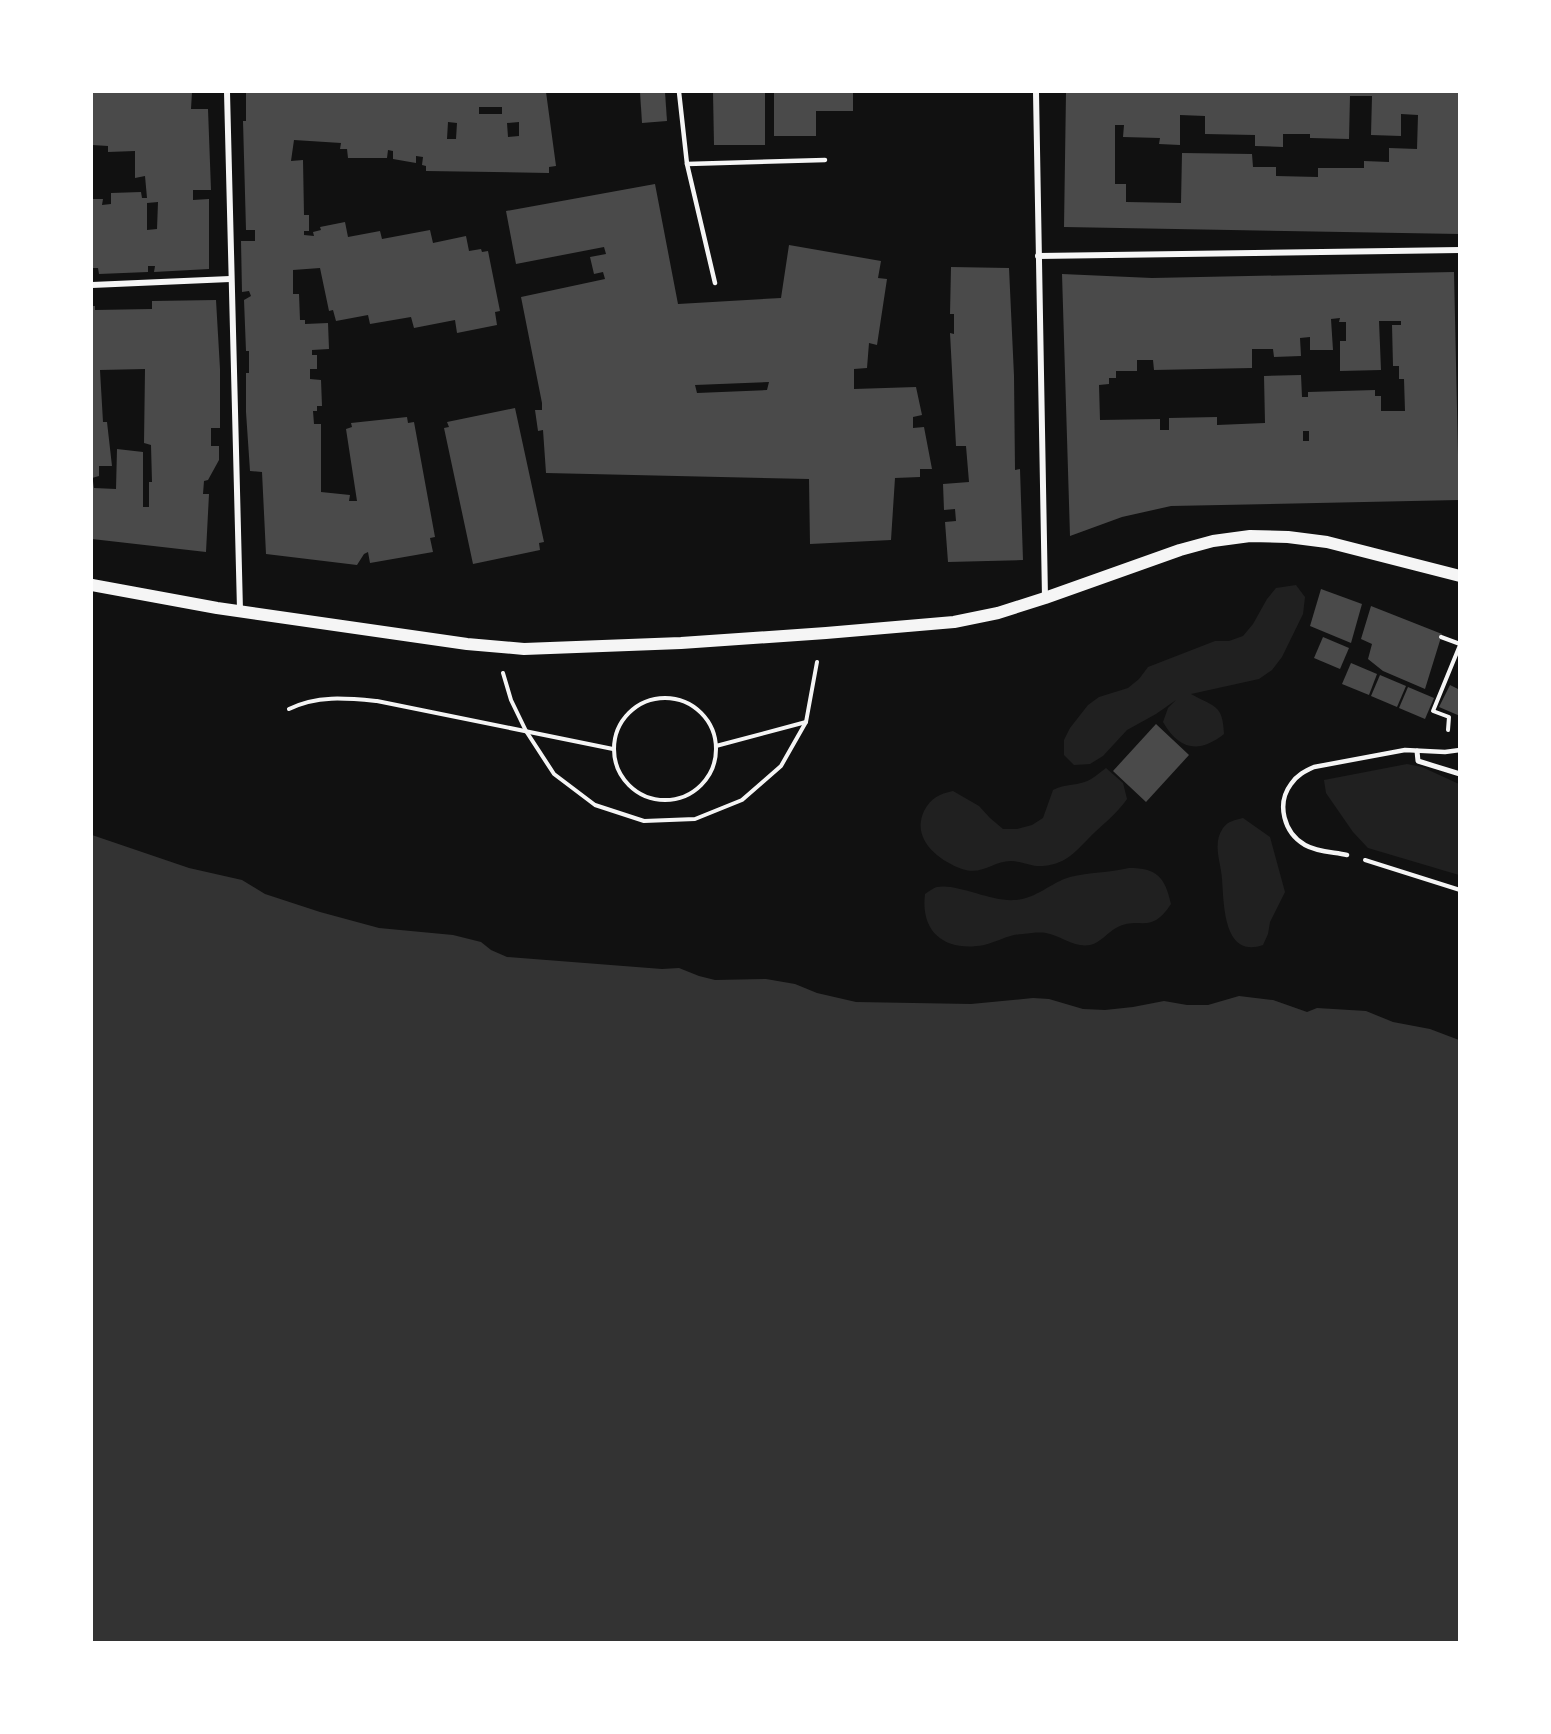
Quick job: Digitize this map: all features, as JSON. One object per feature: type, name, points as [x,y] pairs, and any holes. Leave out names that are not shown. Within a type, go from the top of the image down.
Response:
[{"type":"main road","points":[[92,585],[217,608],[467,644],[524,649],[681,643],[954,622],[1045,598],[1180,550],[1213,541],[1250,537],[1288,537],[1328,542],[1460,576]]},
{"type":"street","points":[[226,92],[240,610]]},
{"type":"street","points":[[1036,92],[1045,598]]},
{"type":"street","points":[[1038,256],[1460,250]]},
{"type":"street","points":[[92,285],[230,279]]},
{"type":"street","points":[[1417,751],[1418,761],[1460,774]]},
{"type":"lane","points":[[679,92],[687,164],[715,282]]},
{"type":"lane","points":[[687,164],[825,160]]},
{"type":"lane","points":[[1347,855],[1307,846],[1294,837],[1287,825],[1283,812],[1284,797],[1290,784],[1300,774],[1314,767],[1405,750],[1445,752],[1460,750]]},
{"type":"path","points":[[1441,637],[1460,645],[1433,711],[1449,717],[1449,726]]},
{"type":"path","points":[[503,673],[511,700],[526,732],[554,774],[595,805],[644,821],[695,819],[742,800],[781,766],[806,722],[817,662]]},
{"type":"path","points":[[663,698],[679,700],[693,707],[705,717],[716,746],[714,762],[708,778],[697,789],[682,798],[666,801],[650,798],[635,791],[623,780],[616,765],[613,749],[616,733],[623,719],[634,708],[648,701],[663,698]]},
{"type":"path","points":[[289,709],[311,701],[356,699],[404,706],[613,749]]},
{"type":"path","points":[[716,746],[806,722]]},
{"type":"path","points":[[1347,855],[1460,890]]},
{"type":"shaded area","points":[[1296,585],[1305,597],[1303,614],[1282,657],[1272,670],[1259,679],[1191,694],[1216,708],[1222,717],[1224,734],[1198,746],[1183,743],[1169,731],[1163,722],[1168,708],[1176,700],[1127,730],[1103,756],[1090,764],[1074,765],[1064,755],[1064,740],[1070,728],[1088,705],[1099,697],[1128,688],[1148,667],[1215,641],[1229,641],[1243,636],[1276,588]]},
{"type":"shaded area","points":[[1407,764],[1422,767],[1459,784],[1459,875],[1368,848],[1353,832],[1326,793],[1324,780]]},
{"type":"shaded area","points":[[1106,768],[1123,783],[1127,799],[1078,849],[1066,859],[1052,865],[1039,866],[1011,861],[982,870],[969,871],[953,865],[936,854],[929,847],[921,831],[921,821],[927,807],[936,797],[953,791],[979,806],[1003,829],[1017,829],[1032,825],[1043,818],[1053,790],[1088,781]]},
{"type":"shaded area","points":[[1243,818],[1270,837],[1285,892],[1270,922],[1263,945],[1250,947],[1240,944],[1233,937],[1228,926],[1218,853],[1218,840],[1225,826]]},
{"type":"shaded area","points":[[92,835],[189,868],[242,880],[265,894],[320,912],[379,928],[453,935],[481,942],[491,950],[507,957],[662,969],[679,968],[715,980],[766,979],[795,984],[817,993],[856,1002],[971,1004],[1033,998],[1049,999],[1083,1009],[1105,1010],[1164,1001],[1187,1005],[1208,1005],[1239,996],[1273,1000],[1307,1012],[1317,1008],[1366,1011],[1393,1022],[1430,1029],[1459,1040],[1459,1642],[92,1642]]},
{"type":"shaded area","points":[[1129,868],[1147,870],[1158,876],[1166,887],[1171,904],[1157,919],[1116,928],[1090,945],[1079,945],[1052,934],[1041,933],[1013,935],[984,945],[958,946],[939,937],[927,920],[925,894],[937,887],[945,886],[1015,900],[1030,897],[1070,877]]},
{"type":"building","points":[[92,92],[192,92],[191,109],[208,109],[211,190],[193,190],[193,200],[209,199],[209,269],[154,272],[155,266],[148,266],[148,272],[99,274],[98,268],[92,268],[92,199],[103,199],[102,205],[111,204],[111,193],[141,192],[142,198],[147,198],[145,176],[135,178],[135,151],[108,152],[108,146],[92,145]],"holes":[[[158,202],[157,229],[147,230],[147,203]]]},
{"type":"building","points":[[246,92],[546,92],[556,166],[549,167],[549,173],[426,171],[426,166],[422,165],[423,157],[416,156],[416,163],[393,159],[393,151],[388,150],[387,158],[348,158],[347,149],[340,149],[341,143],[294,140],[291,161],[303,160],[304,215],[309,215],[309,231],[304,231],[304,235],[314,236],[313,232],[321,230],[320,227],[345,222],[348,237],[380,231],[382,239],[430,230],[433,243],[466,236],[469,251],[481,249],[482,252],[488,251],[500,311],[495,312],[497,325],[457,333],[455,320],[414,328],[411,317],[370,324],[368,315],[336,321],[333,310],[329,311],[320,268],[293,270],[293,294],[299,294],[300,320],[305,320],[305,324],[328,323],[329,349],[312,350],[312,355],[317,355],[317,369],[310,369],[310,379],[321,380],[322,406],[317,406],[317,411],[313,411],[314,424],[321,424],[321,492],[350,495],[349,501],[357,501],[346,429],[352,427],[351,423],[407,417],[408,423],[414,422],[435,537],[430,538],[433,552],[370,563],[368,552],[357,565],[266,554],[262,472],[250,471],[246,412],[246,373],[249,373],[249,351],[246,351],[244,300],[251,296],[249,291],[242,292],[241,241],[255,241],[255,230],[246,230],[243,121],[246,121]],"holes":[[[479,107],[502,107],[502,114],[479,114]],[[448,122],[457,123],[456,139],[447,139]],[[519,122],[519,136],[508,137],[507,123]]]},
{"type":"building","points":[[640,92],[665,92],[667,121],[642,123]]},
{"type":"building","points":[[713,92],[765,92],[765,145],[714,145]]},
{"type":"building","points":[[774,92],[853,92],[853,111],[816,111],[816,136],[774,136]]},
{"type":"building","points":[[1066,92],[1460,92],[1460,234],[1064,227]],"holes":[[[1350,96],[1372,96],[1371,135],[1401,136],[1401,114],[1418,115],[1417,149],[1389,148],[1389,162],[1364,161],[1364,168],[1318,168],[1318,177],[1276,176],[1276,167],[1253,167],[1252,154],[1182,153],[1181,203],[1126,202],[1126,184],[1115,184],[1115,125],[1124,125],[1123,137],[1160,138],[1159,144],[1180,145],[1180,115],[1205,116],[1205,134],[1255,135],[1255,146],[1283,147],[1283,134],[1310,134],[1310,138],[1349,139]]]},
{"type":"building","points":[[655,184],[678,304],[781,298],[789,245],[881,261],[878,278],[887,279],[877,345],[869,343],[867,368],[854,369],[854,389],[916,387],[922,415],[913,417],[913,428],[924,427],[932,469],[920,469],[920,477],[895,478],[891,540],[810,544],[809,479],[546,473],[543,430],[538,431],[535,410],[542,410],[542,403],[521,297],[605,279],[603,272],[594,274],[590,257],[606,254],[604,247],[516,264],[506,211]],"holes":[[[769,382],[767,390],[697,393],[695,385]]]},
{"type":"building","points":[[951,267],[1009,268],[1015,470],[1020,469],[1023,560],[948,562],[945,522],[956,521],[955,509],[944,510],[943,484],[969,482],[966,446],[956,446],[950,333],[954,334],[954,314],[950,314]]},
{"type":"building","points":[[1454,272],[1459,500],[1171,506],[1122,517],[1070,536],[1062,274],[1152,278]],"holes":[[[1340,318],[1339,322],[1346,322],[1346,341],[1340,341],[1340,371],[1381,370],[1379,321],[1401,321],[1401,325],[1392,325],[1393,366],[1399,366],[1399,379],[1404,379],[1405,411],[1381,411],[1381,396],[1375,396],[1375,390],[1308,392],[1308,397],[1302,397],[1301,375],[1264,376],[1265,423],[1217,425],[1217,417],[1169,418],[1169,430],[1160,430],[1160,419],[1100,420],[1099,385],[1109,384],[1109,378],[1116,378],[1116,371],[1137,371],[1137,360],[1153,360],[1154,370],[1252,368],[1252,349],[1273,349],[1274,357],[1301,356],[1300,338],[1310,337],[1310,350],[1333,350],[1331,319]],[[1303,431],[1309,431],[1309,441],[1303,441]]]},
{"type":"building","points":[[216,300],[220,369],[220,428],[211,428],[211,446],[219,446],[219,460],[208,480],[204,481],[203,494],[209,494],[206,552],[92,539],[92,482],[94,488],[116,489],[117,449],[143,452],[143,507],[149,507],[149,482],[152,482],[151,445],[144,443],[145,369],[100,370],[103,422],[107,422],[112,466],[99,466],[99,476],[92,478],[92,306],[95,306],[95,310],[152,309],[152,301]]},
{"type":"building","points":[[515,408],[544,542],[539,543],[540,550],[473,564],[444,428],[449,427],[447,422]]},
{"type":"building","points":[[1321,589],[1362,604],[1351,643],[1310,626]]},
{"type":"building","points":[[1371,606],[1442,634],[1425,689],[1383,671],[1368,659],[1372,644],[1361,639]]},
{"type":"building","points":[[1323,637],[1349,648],[1340,669],[1314,658]]},
{"type":"building","points":[[1351,663],[1377,674],[1369,695],[1342,684]]},
{"type":"building","points":[[1380,675],[1406,686],[1397,707],[1371,696]]},
{"type":"building","points":[[1450,685],[1460,690],[1460,716],[1439,707]]},
{"type":"building","points":[[1408,687],[1434,698],[1425,719],[1399,708]]},
{"type":"building","points":[[1156,724],[1189,755],[1146,802],[1113,771]]}]
